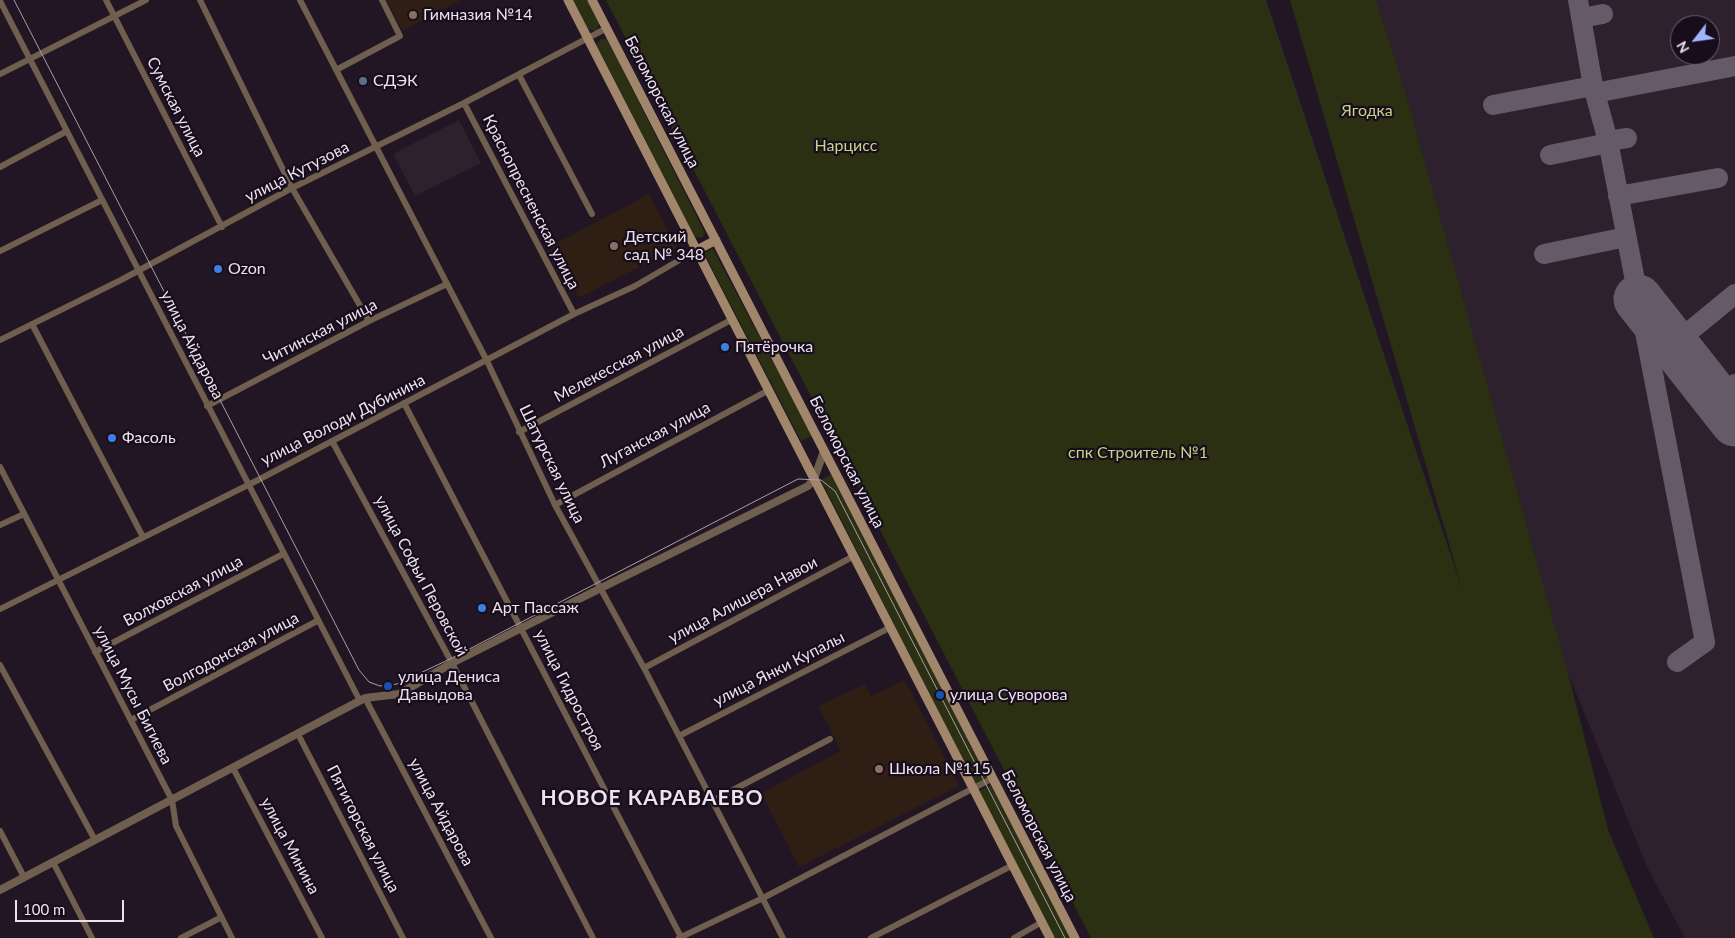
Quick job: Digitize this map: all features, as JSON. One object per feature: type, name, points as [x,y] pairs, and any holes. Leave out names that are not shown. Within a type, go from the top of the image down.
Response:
[{"type":"main road","points":[[568,0],[695,251],[891,627],[1050,938]]},
{"type":"main road","name":"Беломорская улица","points":[[592,0],[1075,938]]},
{"type":"main road","points":[[695,251],[716,240]]},
{"type":"street","name":"Сумская улица","points":[[106,0],[222,227]]},
{"type":"street","points":[[0,74],[146,0]]},
{"type":"street","points":[[200,0],[292,188],[369,320]]},
{"type":"street","name":"Шатурская улица","points":[[300,0],[487,361],[555,505],[644,668],[783,938]]},
{"type":"street","points":[[336,70],[400,36],[382,0]]},
{"type":"street","name":"улица Айдарова","points":[[0,1],[317,621],[363,699],[491,938]]},
{"type":"street","name":"улица Кутузова","points":[[0,340],[138,271],[292,188],[464,103],[607,28]]},
{"type":"street","points":[[519,75],[592,214]]},
{"type":"street","name":"Краснопресненская улица","points":[[464,103],[574,314]]},
{"type":"street","points":[[0,167],[67,131]]},
{"type":"street","points":[[0,251],[102,200]]},
{"type":"street","name":"улица Володи Дубинина","points":[[0,609],[487,361],[574,314],[635,286],[695,251]]},
{"type":"street","name":"Читинская улица","points":[[207,406],[369,320],[447,284]]},
{"type":"street","name":"Мелекесская улица","points":[[520,432],[731,320]]},
{"type":"street","points":[[32,324],[143,537]]},
{"type":"street","name":"Луганская улица","points":[[555,505],[768,390]]},
{"type":"street","name":"улица Гидростроя","points":[[404,403],[680,937]]},
{"type":"street","name":"улица Софьи Перовской","points":[[332,440],[452,664],[593,938]]},
{"type":"street","points":[[0,890],[363,699],[399,694],[521,628],[808,486],[814,479],[824,451]]},
{"type":"street","name":"улица Мусы Бигиева","points":[[0,467],[172,800],[176,826],[220,918],[232,938]]},
{"type":"street","points":[[0,525],[24,514]]},
{"type":"street","name":"Волховская улица","points":[[95,652],[282,554]]},
{"type":"street","name":"улица Алишера Навои","points":[[644,668],[854,556]]},
{"type":"street","name":"Волгодонская улица","points":[[131,720],[317,621]]},
{"type":"street","name":"улица Янки Купалы","points":[[679,736],[891,627]]},
{"type":"street","points":[[0,665],[95,840]]},
{"type":"street","name":"Пятигорская улица","points":[[298,734],[403,938]]},
{"type":"street","points":[[712,800],[830,739]]},
{"type":"street","name":"улица Минина","points":[[233,768],[322,938]]},
{"type":"street","points":[[680,937],[762,898],[993,778]]},
{"type":"street","points":[[0,831],[24,877]]},
{"type":"street","points":[[53,862],[92,938]]},
{"type":"street","points":[[871,938],[1013,865]]},
{"type":"street","points":[[182,938],[220,918]]},
{"type":"street","points":[[1014,938],[1042,922]]},
{"type":"shaded area","name":"Гимназия №14","points":[[387,0],[461,0],[402,31]]},
{"type":"shaded area","points":[[1376,0],[1735,0],[1735,938],[1685,938],[1648,869],[1568,673],[1405,91]]},
{"type":"shaded area","points":[[459,120],[481,163],[415,196],[393,154]]},
{"type":"shaded area","name":"Детский сад № 348","points":[[649,194],[677,247],[579,298],[551,246]]},
{"type":"shaded area","name":"Школа №115","points":[[905,680],[959,786],[799,867],[761,793],[841,751],[818,706],[865,684],[871,696]]},
{"type":"green space","points":[[572,0],[587,0],[600,23],[596,31],[588,29]]},
{"type":"green space","points":[[606,0],[1266,0],[1464,595],[1290,0],[1376,0],[1405,91],[1568,673],[1608,830],[1654,938],[1091,938]]},
{"type":"green space","points":[[601,39],[607,39],[705,233],[702,238],[695,237],[596,44]]},
{"type":"green space","points":[[713,249],[812,436],[801,441],[704,253]]},
{"type":"green space","points":[[833,473],[987,778],[975,784],[821,480]]},
{"type":"green space","points":[[992,784],[1071,938],[1054,938],[978,791]]},
{"type":"taxiway","points":[[1578,0],[1593,86],[1608,141],[1705,642],[1677,662]]},
{"type":"taxiway","points":[[1581,18],[1603,14]]},
{"type":"taxiway","points":[[1595,93],[1735,66]]},
{"type":"taxiway","points":[[1493,105],[1593,86]]},
{"type":"taxiway","points":[[1608,141],[1627,138]]},
{"type":"taxiway","points":[[1550,155],[1608,143]]},
{"type":"taxiway","points":[[1618,196],[1718,178]]},
{"type":"taxiway","points":[[1544,254],[1626,237]]},
{"type":"taxiway","points":[[1674,344],[1735,294]]},
{"type":"taxiway","points":[[1717,399],[1735,384]]},
{"type":"runway","points":[[1638,299],[1735,422]]},
{"type":"tram line","points":[[14,0],[359,670],[369,682],[380,686],[397,684],[450,659],[798,479],[821,480],[835,491],[1065,938]]},
{"type":"place","name":"Гимназия №14","points":[[413,15]]},
{"type":"place","name":"СДЭК","points":[[363,81]]},
{"type":"place","name":"Детский сад № 348","points":[[614,246]]},
{"type":"place","name":"Ozon","points":[[218,269]]},
{"type":"place","name":"Пятёрочка","points":[[725,347]]},
{"type":"place","name":"Фасоль","points":[[112,438]]},
{"type":"place","name":"Арт Пассаж","points":[[482,608]]},
{"type":"place","name":"улица Дениса Давыдова","points":[[388,686]]},
{"type":"place","name":"улица Суворова","points":[[940,695]]},
{"type":"place","name":"Школа №115","points":[[879,769]]},
{"type":"district","name":"НОВОЕ КАРАВАЕВО","points":[[652,798]]},
{"type":"park label","name":"Ягодка","points":[[1367,111]]},
{"type":"park label","name":"Нарцисс","points":[[846,146]]},
{"type":"park label","name":"спк Строитель №1","points":[[1138,453]]}]
